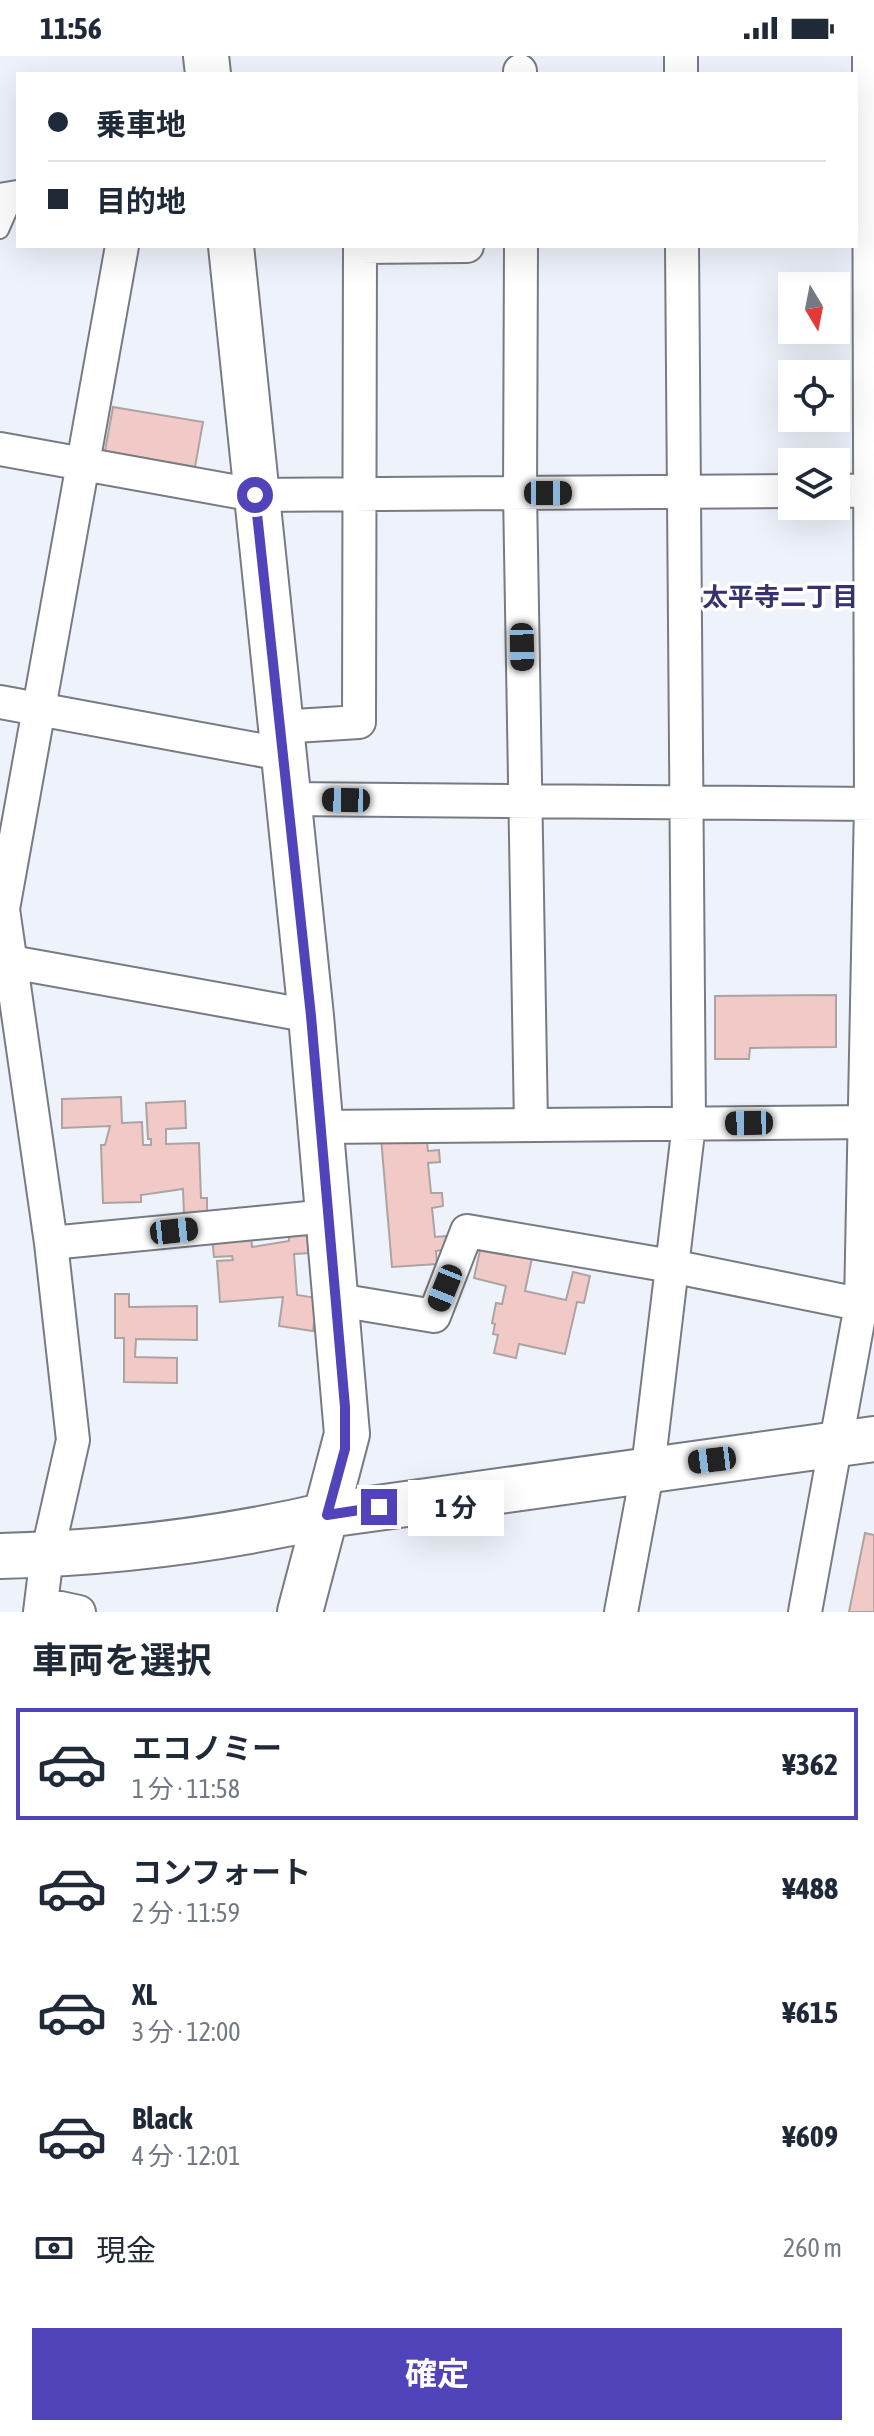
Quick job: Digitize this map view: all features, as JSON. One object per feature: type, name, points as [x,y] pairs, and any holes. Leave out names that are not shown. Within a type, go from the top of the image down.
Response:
[{"type":"street","points":[[805,1612],[856,1441],[868,1306],[873,804],[867,242],[869,56]]},
{"type":"street","points":[[79,1612],[41,1608],[47,1555],[73,1440],[51,1243],[5,961],[3,909],[122,248]]},
{"type":"street","points":[[231,248],[311,1016],[319,1127],[338,1300],[347,1434],[300,1612]]},
{"type":"street","points":[[0,702],[281,740],[359,722],[360,248]]},
{"type":"street","points":[[521,248],[520,493],[531,1125]]},
{"type":"street","points":[[621,1612],[648,1468],[689,1124],[682,248]]},
{"type":"street","points":[[0,449],[255,495],[778,491]]},
{"type":"street","points":[[850,491],[872,490]]},
{"type":"street","points":[[287,799],[873,804]]},
{"type":"street","points":[[5,961],[311,1016]]},
{"type":"street","points":[[319,1127],[871,1122]]},
{"type":"street","points":[[51,1243],[328,1216]]},
{"type":"street","points":[[338,1300],[434,1316],[467,1231],[671,1266],[868,1306]]},
{"type":"street","points":[[0,1556],[47,1555],[250,1533],[327,1515],[856,1441]]},
{"type":"lane","points":[[0,230],[11,199]]},
{"type":"building","points":[[113,407],[203,422],[195,467],[105,451]]},
{"type":"building","points":[[836,995],[836,1047],[750,1048],[749,1059],[715,1059],[715,996]]},
{"type":"building","points":[[121,1097],[122,1123],[142,1122],[143,1145],[151,1145],[146,1103],[185,1101],[186,1128],[166,1129],[166,1144],[199,1143],[201,1198],[207,1198],[207,1214],[184,1214],[183,1189],[141,1195],[141,1202],[103,1203],[101,1145],[105,1145],[110,1126],[62,1128],[62,1099]]},
{"type":"building","points":[[426,1135],[428,1151],[439,1150],[440,1162],[428,1163],[431,1193],[442,1193],[443,1206],[432,1208],[435,1237],[446,1236],[448,1249],[436,1251],[437,1264],[392,1267],[381,1138]]},
{"type":"building","points":[[310,1231],[311,1253],[294,1254],[297,1295],[317,1298],[313,1331],[279,1326],[283,1297],[220,1302],[217,1261],[233,1260],[232,1256],[214,1257],[212,1237],[251,1234],[252,1247],[289,1241],[289,1233]]},
{"type":"building","points":[[482,1241],[532,1258],[525,1291],[566,1300],[573,1272],[590,1276],[584,1303],[577,1302],[565,1354],[519,1344],[516,1358],[494,1353],[498,1335],[493,1334],[495,1324],[492,1323],[496,1303],[502,1304],[506,1286],[474,1278]]},
{"type":"building","points":[[115,1294],[129,1294],[129,1307],[197,1306],[197,1340],[136,1339],[135,1357],[177,1358],[177,1383],[124,1382],[124,1338],[115,1338]]},
{"type":"building","points":[[865,1533],[874,1535],[874,1612],[849,1612]]},
{"type":"district","name":"太平寺二丁目","points":[[780,597]]},
{"type":"route","points":[[255,495],[338,1300],[347,1434],[327,1515],[379,1507]]}]
